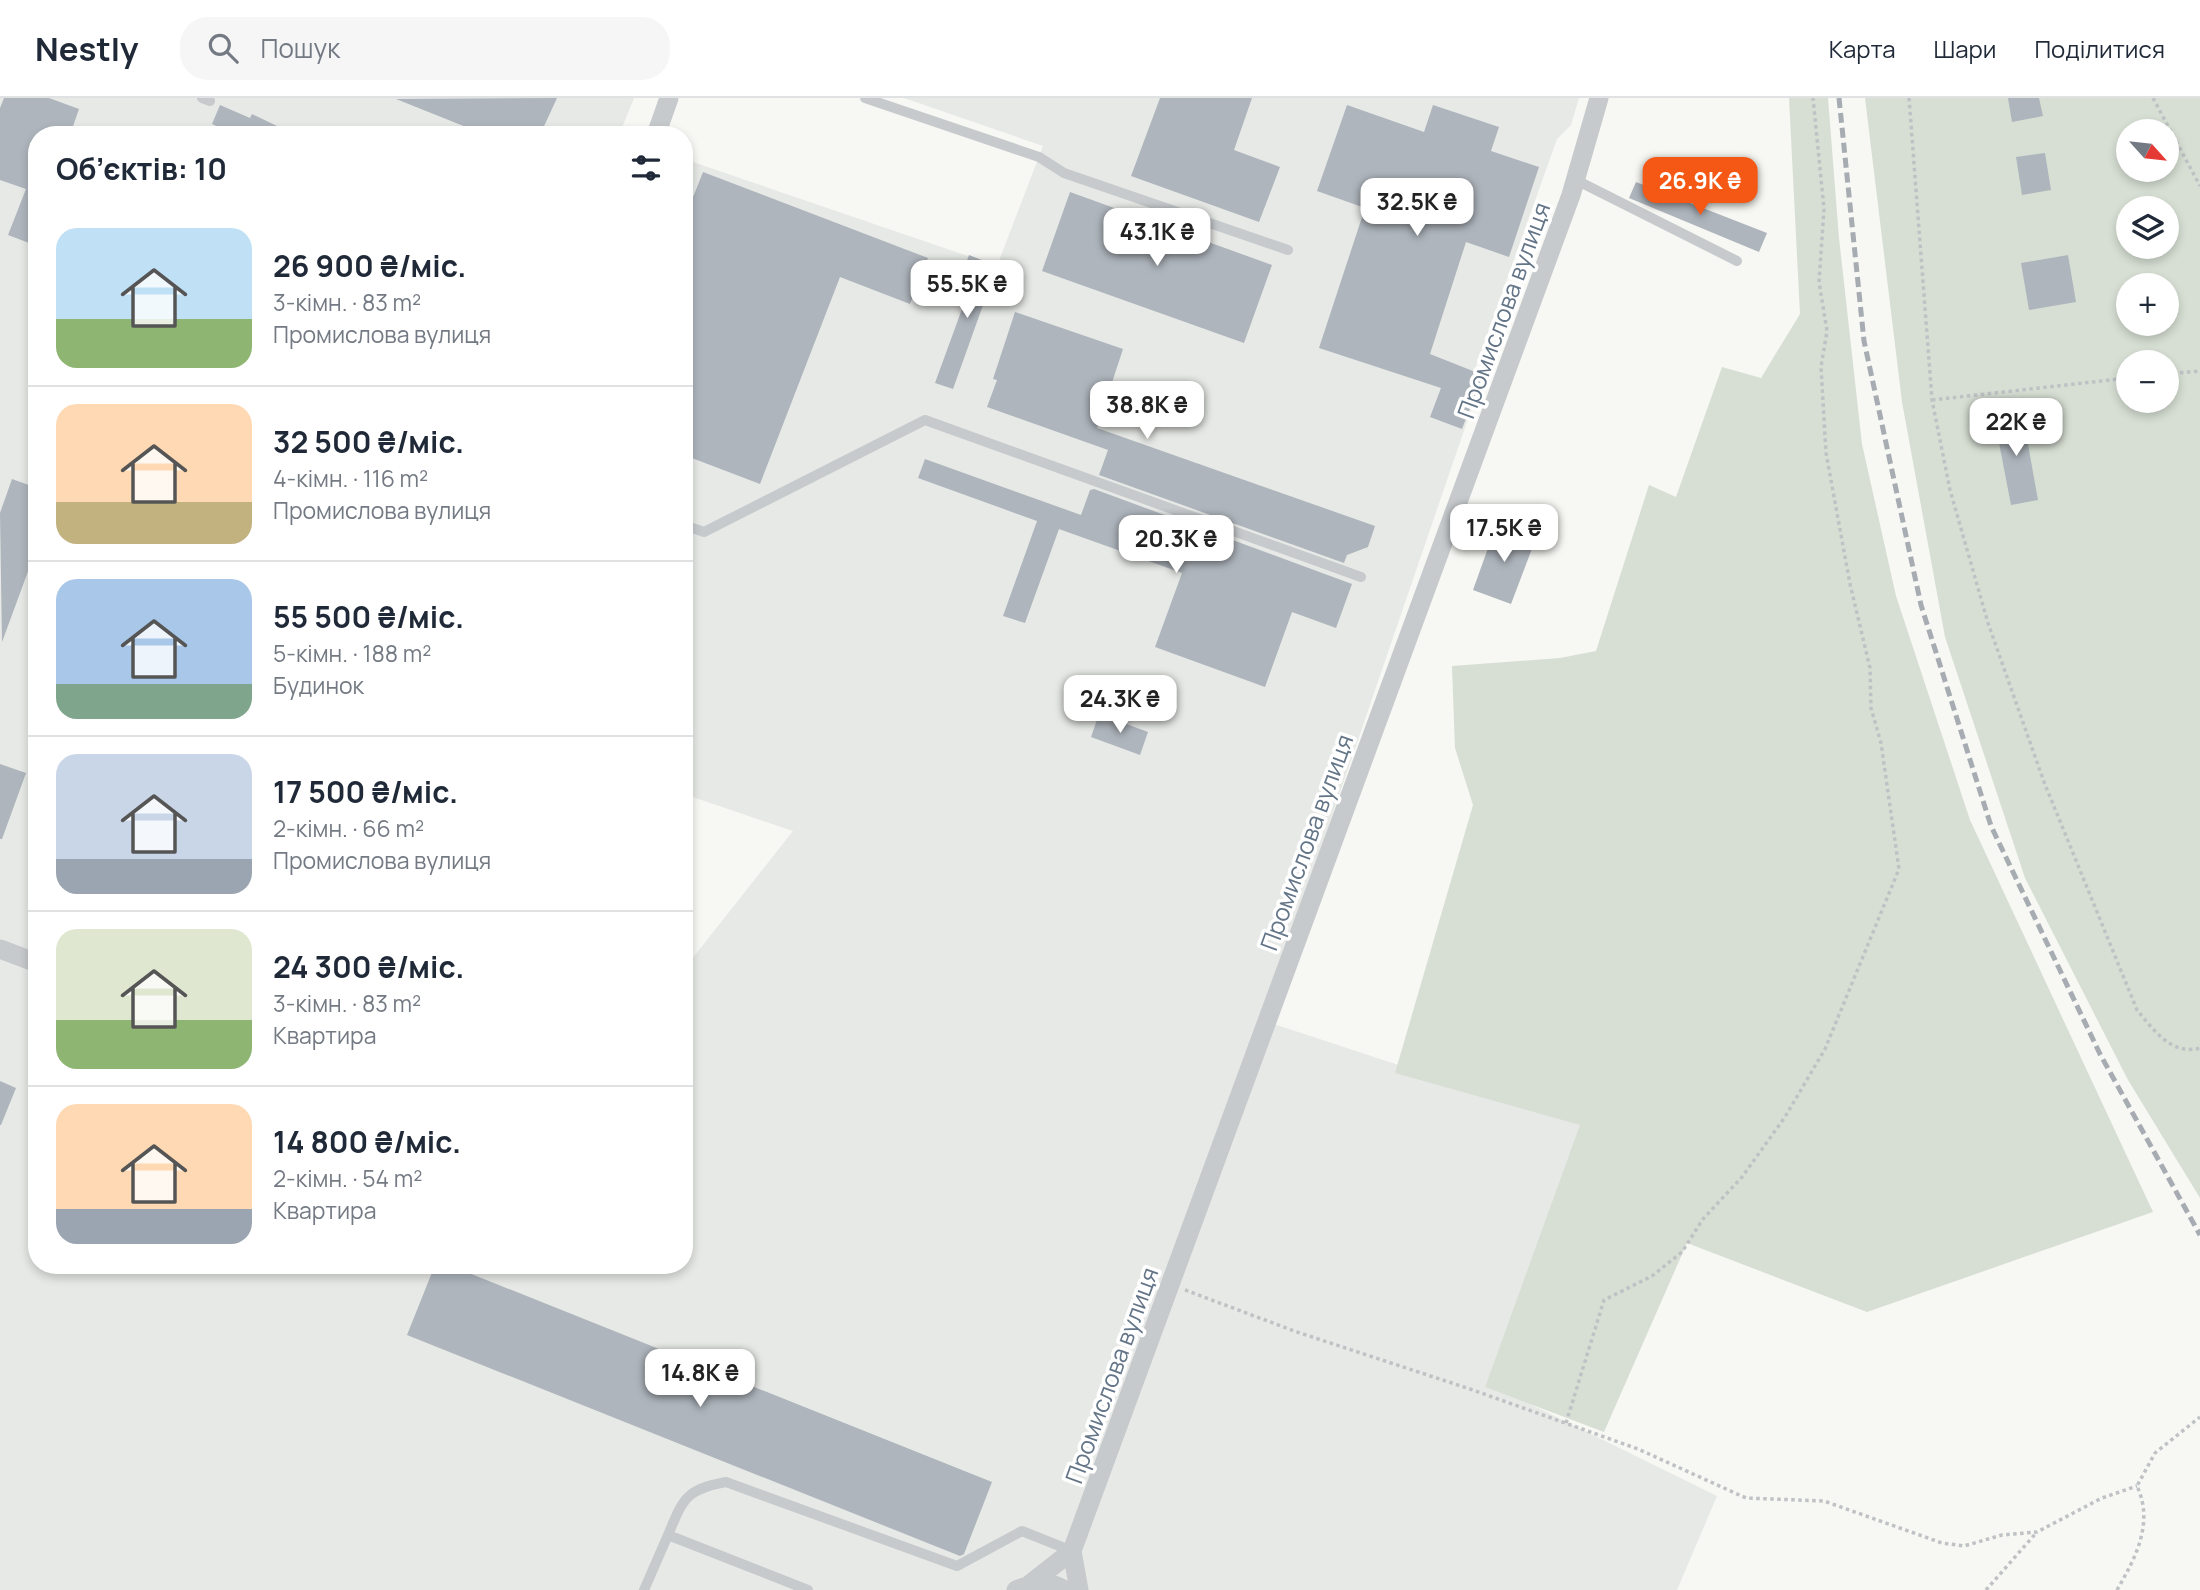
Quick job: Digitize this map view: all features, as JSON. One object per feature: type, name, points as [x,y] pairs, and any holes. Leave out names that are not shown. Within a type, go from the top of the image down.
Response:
[{"type":"street","points":[[659,126],[669,98]]},
{"type":"street","name":"Промислова вулиця","points":[[1072,1551],[1349,791],[1443,547],[1576,180],[1599,98]]},
{"type":"street","points":[[0,949],[28,960]]},
{"type":"street","points":[[1023,1587],[1072,1551],[1079,1590]]},
{"type":"street","points":[[1023,1587],[1045,1583],[1065,1590]]},
{"type":"lane","points":[[865,98],[1039,157],[1064,173],[1288,250]]},
{"type":"lane","points":[[1576,180],[1737,261]]},
{"type":"lane","points":[[693,529],[704,533],[925,420],[1361,577]]},
{"type":"lane","points":[[644,1590],[683,1500],[700,1486],[726,1482],[957,1566],[1022,1531],[1072,1551]]},
{"type":"lane","points":[[668,1535],[808,1590]]},
{"type":"path","points":[[1566,1423],[1604,1300],[1652,1276],[1682,1252],[1703,1219],[1742,1177],[1785,1117],[1825,1049],[1899,869],[1881,743],[1871,708],[1870,668],[1850,584],[1826,453],[1821,367],[1827,331],[1819,282],[1824,209],[1813,98]]},
{"type":"path","points":[[1909,98],[1932,400],[1950,490],[1988,623],[2044,782],[2137,1010],[2160,1038],[2180,1048],[2200,1048]]},
{"type":"path","points":[[2153,98],[2200,186]]},
{"type":"path","points":[[2179,373],[2200,371]]},
{"type":"path","points":[[1932,400],[2116,380]]},
{"type":"path","points":[[1171,1284],[1297,1332],[1638,1449],[1746,1498],[1824,1501],[1942,1544],[1964,1546],[2002,1535],[2037,1532]]},
{"type":"path","points":[[1986,1590],[2037,1532],[2102,1498],[2137,1486],[2155,1453],[2200,1417]]},
{"type":"path","points":[[2117,1590],[2139,1551],[2146,1505],[2137,1486]]},
{"type":"shaded area","points":[[0,98],[634,98],[623,126],[28,126],[28,1274],[693,1274],[693,958],[793,831],[693,797],[693,162],[997,266],[1043,146],[904,98],[1579,98],[1571,125],[1557,139],[1475,369],[1483,375],[1262,1020],[1581,1125],[1485,1387],[1526,1402],[1717,1496],[1677,1590],[0,1590]]},
{"type":"shaded area","points":[[1789,98],[1828,98],[1839,238],[1862,444],[1896,596],[1970,820],[2153,1212],[1867,1312],[1687,1243],[1604,1432],[1485,1387],[1580,1125],[1395,1073],[1473,805],[1455,748],[1452,666],[1560,658],[1596,651],[1649,485],[1676,497],[1722,367],[1761,378],[1800,314]]},
{"type":"shaded area","points":[[1865,98],[2200,98],[2200,1198],[2128,1080],[2025,878],[1945,637],[1902,402]]},
{"type":"building","points":[[4,98],[49,98],[79,109],[73,126],[28,126],[28,243],[8,235],[26,189],[0,180],[0,108]]},
{"type":"building","points":[[557,98],[544,126],[464,126],[396,99]]},
{"type":"building","points":[[1160,98],[1252,98],[1234,150],[1280,167],[1259,222],[1131,176]]},
{"type":"building","points":[[2008,98],[2039,98],[2043,116],[2012,122]]},
{"type":"building","points":[[220,105],[250,118],[252,114],[277,126],[216,126],[212,124]]},
{"type":"building","points":[[1347,105],[1424,132],[1433,105],[1499,127],[1491,151],[1539,167],[1509,257],[1466,242],[1430,354],[1483,375],[1462,429],[1430,417],[1441,388],[1319,348],[1365,208],[1317,191]]},
{"type":"building","points":[[2045,153],[2051,190],[2022,195],[2016,157]]},
{"type":"building","points":[[703,172],[928,258],[910,304],[840,277],[760,484],[693,458],[693,197]]},
{"type":"building","points":[[1636,182],[1767,233],[1759,252],[1629,198]]},
{"type":"building","points":[[1070,192],[1272,265],[1244,343],[1042,271]]},
{"type":"building","points":[[969,255],[997,266],[953,389],[935,383],[974,276],[963,272]]},
{"type":"building","points":[[2068,255],[2076,302],[2029,310],[2021,263]]},
{"type":"building","points":[[1015,312],[1123,349],[1097,428],[1375,526],[1368,547],[1347,555],[1344,563],[1099,475],[1108,450],[987,407],[997,380],[993,379]]},
{"type":"building","points":[[2022,411],[2038,500],[2011,505],[1994,417]]},
{"type":"building","points":[[925,459],[1081,515],[1090,490],[1094,489],[1352,584],[1336,628],[1292,612],[1265,687],[1155,647],[1182,573],[1059,529],[1025,623],[1003,616],[1037,521],[918,478]]},
{"type":"building","points":[[12,479],[28,485],[28,571],[2,642],[0,513]]},
{"type":"building","points":[[1497,523],[1536,538],[1511,604],[1473,590]]},
{"type":"building","points":[[1099,714],[1148,732],[1140,755],[1091,737]]},
{"type":"building","points":[[0,764],[26,773],[2,839],[0,839]]},
{"type":"building","points":[[0,1081],[16,1088],[1,1125],[0,1125]]},
{"type":"building","points":[[431,1274],[472,1274],[992,1482],[964,1554],[960,1556],[407,1335]]},
{"type":"railway","points":[[1839,98],[1864,341],[1921,605],[1991,826],[2100,1054],[2200,1235]]}]
